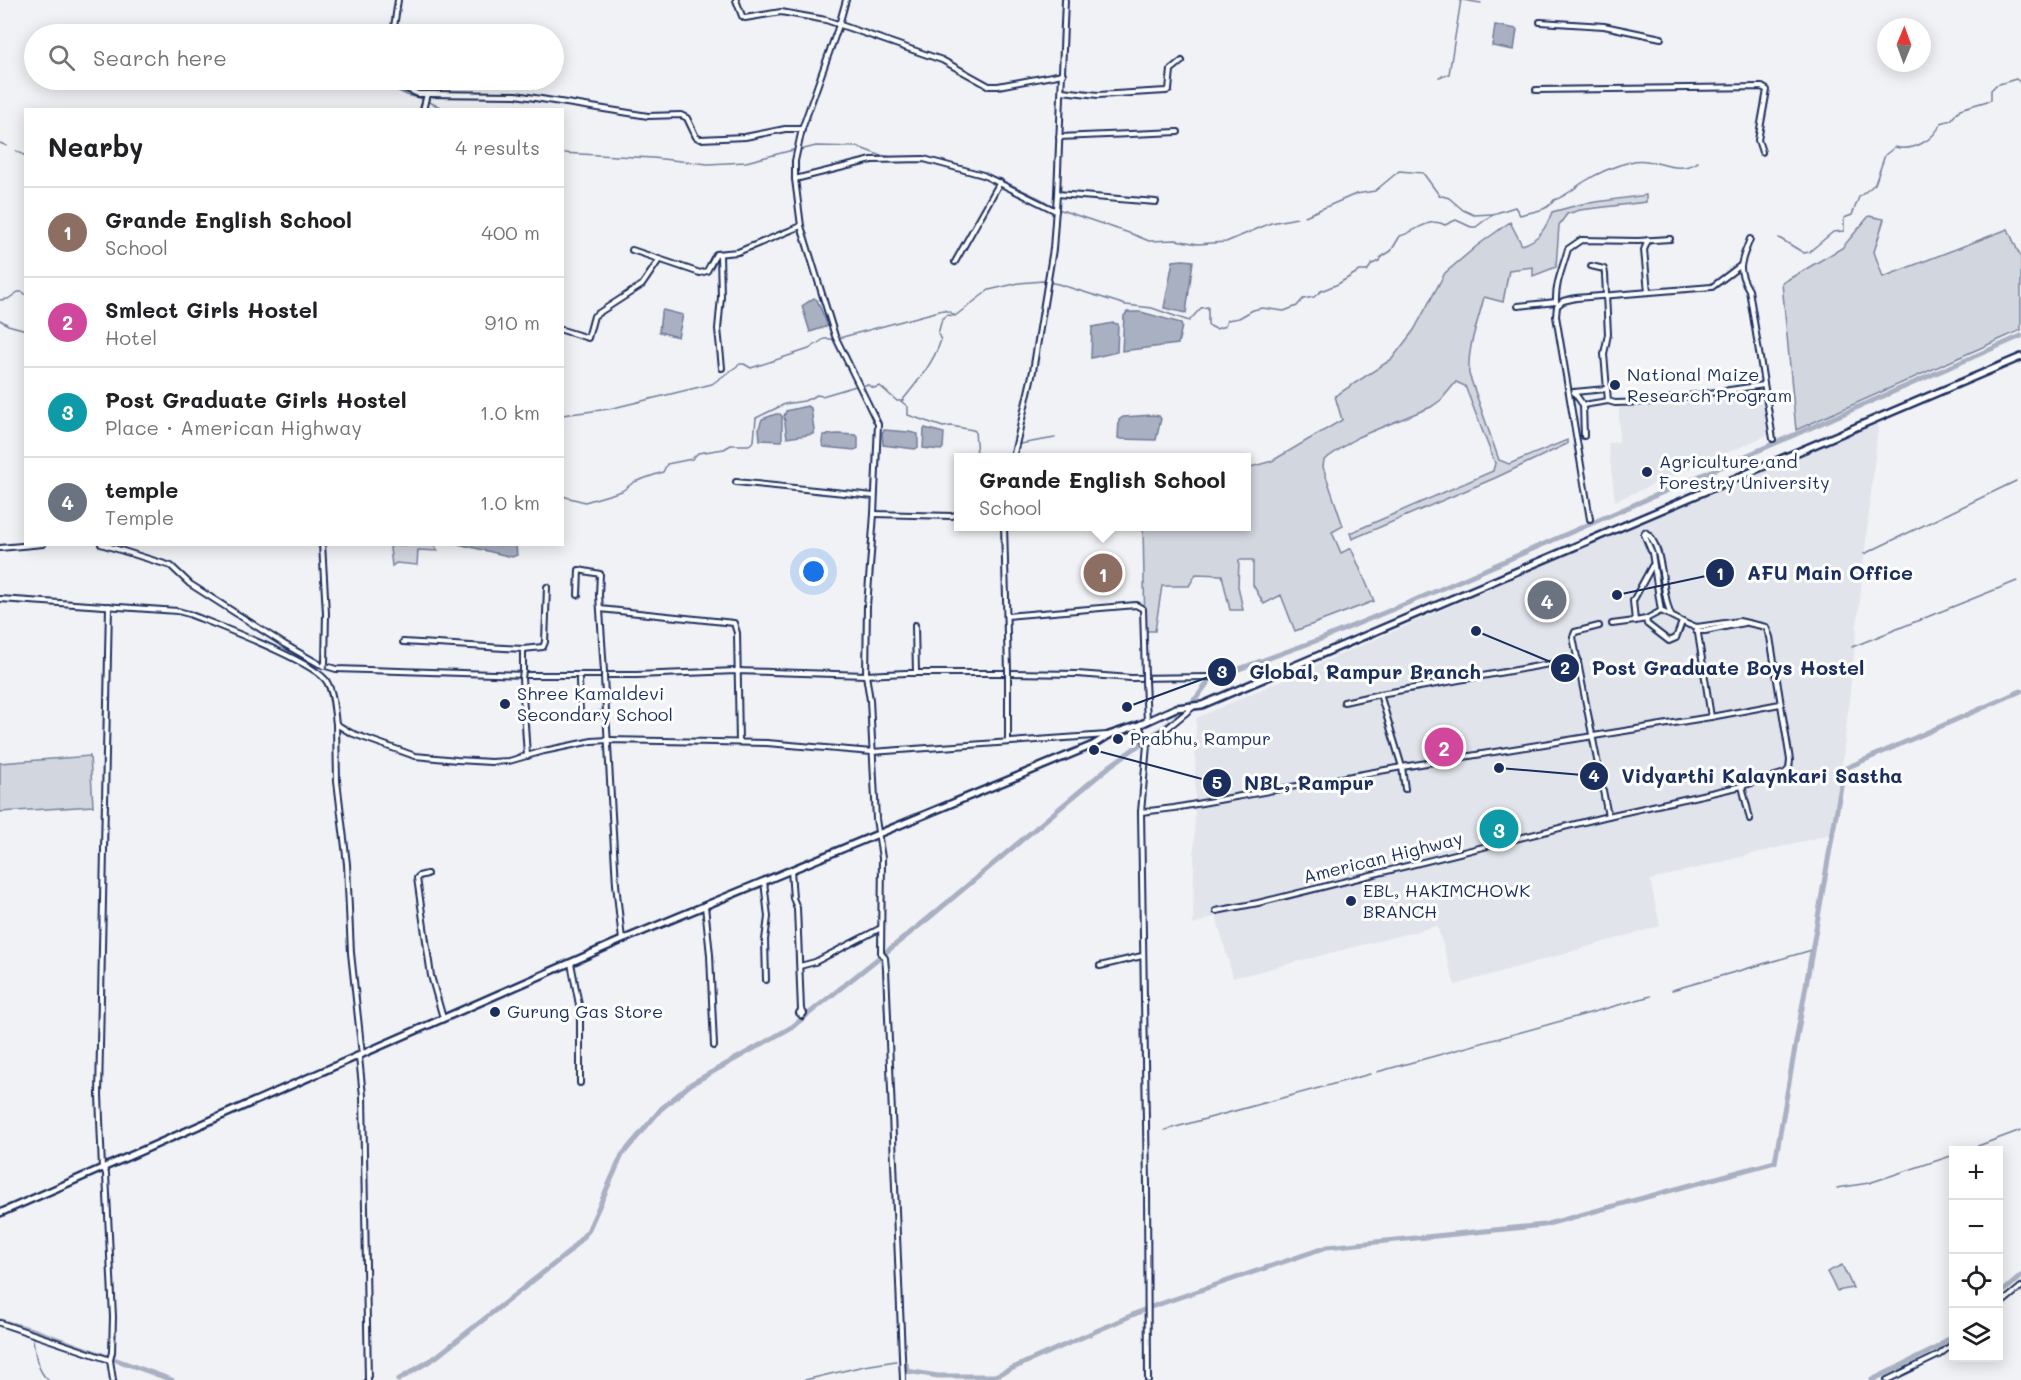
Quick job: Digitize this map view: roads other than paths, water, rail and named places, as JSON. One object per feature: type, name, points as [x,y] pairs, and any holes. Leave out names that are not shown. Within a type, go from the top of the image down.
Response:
[{"type":"main road","points":[[0,1213],[622,940],[1093,745],[1109,735],[1139,725],[1176,708],[1191,707],[1213,701],[2021,357]]},
{"type":"street","points":[[394,24],[398,0]]},
{"type":"street","points":[[736,0],[745,18],[781,12],[826,20],[942,60],[989,86],[1063,74]]},
{"type":"street","points":[[846,0],[802,129],[795,161],[795,179],[801,226],[835,336],[878,424],[867,606],[866,673],[870,700],[876,819],[882,858],[881,952],[885,958],[903,1380]]},
{"type":"street","points":[[1014,453],[1033,371],[1049,282],[1057,194],[1065,0]]},
{"type":"street","points":[[1540,22],[1604,26],[1661,38]]},
{"type":"street","points":[[1062,91],[1098,95],[1166,91],[1169,90],[1171,70],[1182,61]]},
{"type":"street","points":[[1536,90],[1761,87],[1767,90],[1758,140],[1762,152]]},
{"type":"street","points":[[409,90],[418,94],[516,95],[648,116],[681,115],[687,118],[696,137],[700,139],[745,137],[784,129],[802,129]]},
{"type":"street","points":[[424,108],[427,94]]},
{"type":"street","points":[[1059,137],[1178,132]]},
{"type":"street","points":[[795,179],[852,163],[917,158],[983,175],[1056,211]]},
{"type":"street","points":[[955,262],[1000,182]]},
{"type":"street","points":[[1057,194],[1156,202]]},
{"type":"street","points":[[632,250],[700,273],[707,270],[716,254],[738,252],[801,226]]},
{"type":"street","points":[[1590,519],[1571,393],[1556,316],[1556,287],[1560,282],[1568,249],[1581,240],[1670,239]]},
{"type":"street","points":[[1750,239],[1740,266],[1743,280],[1749,290],[1773,439]]},
{"type":"street","points":[[1648,240],[1644,250],[1648,292]]},
{"type":"street","points":[[720,254],[721,297],[718,330],[722,368]]},
{"type":"street","points":[[564,331],[588,338],[594,316],[642,285],[659,260]]},
{"type":"street","points":[[1591,266],[1604,268],[1608,334],[1604,354],[1608,401]]},
{"type":"street","points":[[1518,306],[1556,304],[1568,299],[1606,295],[1712,287],[1740,266]]},
{"type":"street","points":[[1583,405],[1608,401],[1615,403],[1648,402],[1764,385]]},
{"type":"street","points":[[1571,393],[1606,389]]},
{"type":"street","points":[[1571,393],[1583,405],[1584,436]]},
{"type":"street","points":[[736,482],[874,496]]},
{"type":"street","points":[[874,514],[954,515]]},
{"type":"street","points":[[1004,531],[1008,741]]},
{"type":"street","points":[[1612,624],[1646,619],[1661,611],[1650,545],[1645,533],[1650,535],[1656,548],[1670,615],[1677,619]]},
{"type":"street","points":[[0,548],[24,546]]},
{"type":"street","points":[[107,546],[171,566],[190,584],[284,644],[320,664],[336,669],[528,675],[636,675],[736,671],[1077,674],[1131,678],[1212,677]]},
{"type":"street","points":[[319,672],[324,664],[326,613],[321,546]]},
{"type":"street","points":[[1635,621],[1633,601],[1653,565]]},
{"type":"street","points":[[578,595],[579,570],[600,574],[600,609],[616,884],[622,940]]},
{"type":"street","points":[[403,642],[523,649],[543,647],[547,587]]},
{"type":"street","points":[[0,599],[183,612],[281,653],[319,672],[326,681],[336,724],[337,780],[347,864],[351,952],[363,1096],[368,1380]]},
{"type":"street","points":[[1007,616],[1136,605],[1143,609],[1147,721]]},
{"type":"street","points":[[109,606],[99,1095],[103,1168],[106,1174],[113,1317],[110,1360],[113,1380]]},
{"type":"street","points":[[600,609],[734,623],[739,742]]},
{"type":"street","name":"American Highway","points":[[1216,911],[1258,903],[1608,816],[1742,786],[1779,776],[1789,769],[1790,760],[1770,637],[1766,627],[1732,622],[1697,630],[1661,611]]},
{"type":"street","points":[[1646,619],[1647,624],[1669,641],[1676,638],[1682,622]]},
{"type":"street","points":[[915,625],[916,673]]},
{"type":"street","points":[[1599,626],[1575,632],[1573,637],[1608,816]]},
{"type":"street","points":[[1697,630],[1711,717]]},
{"type":"street","points":[[523,649],[522,678],[527,756]]},
{"type":"street","points":[[1344,702],[1578,659]]},
{"type":"street","points":[[579,679],[580,716],[606,714]]},
{"type":"street","points":[[1380,694],[1405,789]]},
{"type":"street","points":[[1141,812],[1780,704]]},
{"type":"street","points":[[1147,743],[1191,707]]},
{"type":"street","points":[[336,724],[351,733],[415,756],[491,762],[510,761],[592,741],[608,740],[739,742],[872,752],[1109,735]]},
{"type":"street","points":[[1139,725],[1147,743],[1141,812],[1148,1380]]},
{"type":"street","points":[[1742,786],[1750,819]]},
{"type":"street","points":[[791,870],[793,898],[797,908],[801,1010]]},
{"type":"street","points":[[427,874],[417,878],[431,976],[442,1018]]},
{"type":"street","points":[[764,881],[768,917],[765,940],[766,980]]},
{"type":"street","points":[[705,906],[714,1046]]},
{"type":"street","points":[[800,966],[815,962],[881,928]]},
{"type":"street","points":[[1100,966],[1142,957]]},
{"type":"street","points":[[571,963],[580,1010],[580,1083]]},
{"type":"street","points":[[2003,1302],[2021,1287]]},
{"type":"street","points":[[0,1323],[110,1360]]},
{"type":"street","points":[[1887,1380],[1939,1355],[1949,1346]]},
{"type":"water","points":[[1495,25],[1517,29],[1514,50],[1492,46]]},
{"type":"water","points":[[1173,261],[1193,261],[1186,313],[1164,308]]},
{"type":"water","points":[[814,298],[828,326],[810,332],[802,306]]},
{"type":"water","points":[[663,310],[683,315],[678,337],[659,332]]},
{"type":"water","points":[[1127,312],[1141,312],[1181,323],[1178,344],[1122,351],[1124,316]]},
{"type":"water","points":[[1118,324],[1117,352],[1091,358],[1092,327]]},
{"type":"water","points":[[807,406],[811,408],[813,434],[787,438],[784,416],[786,411]]},
{"type":"water","points":[[776,414],[782,416],[782,441],[760,440],[759,428],[762,419]]},
{"type":"water","points":[[1153,415],[1161,419],[1156,440],[1118,438],[1119,420],[1123,417]]},
{"type":"water","points":[[925,428],[944,433],[941,450],[923,448]]},
{"type":"water","points":[[884,430],[918,434],[918,447],[915,449],[883,445]]},
{"type":"water","points":[[823,435],[856,435],[858,448],[855,450],[824,447]]},
{"type":"water","points":[[466,546],[516,546],[517,555],[512,557]]},
{"type":"waterway","points":[[1439,77],[1449,74],[1461,0]]},
{"type":"waterway","points":[[1463,0],[1481,3]]},
{"type":"waterway","points":[[1779,238],[1804,253],[1809,252],[1833,232],[1844,231],[1844,218],[1852,215],[1859,197],[1875,184],[1885,155],[1895,147],[1909,148],[1922,143],[1933,135],[1941,123],[1951,120],[1960,109],[1991,100],[1991,90],[1996,85],[2016,79],[2021,83]]},
{"type":"waterway","points":[[396,90],[423,99]]},
{"type":"waterway","points":[[429,102],[442,108]]},
{"type":"waterway","points":[[0,143],[7,146]]},
{"type":"waterway","points":[[800,150],[816,146],[858,147],[879,155],[899,158],[925,157],[997,178],[1052,206]]},
{"type":"waterway","points":[[564,153],[653,158],[708,164],[746,162],[793,150]]},
{"type":"waterway","points":[[16,151],[24,155]]},
{"type":"waterway","points":[[862,385],[874,388],[880,386],[897,401],[902,401],[934,357],[941,340],[938,334],[942,319],[947,315],[955,316],[989,290],[1019,283],[1043,281],[1126,305],[1152,308],[1189,321],[1201,308],[1208,307],[1208,325],[1216,329],[1225,326],[1227,320],[1239,318],[1253,310],[1262,308],[1284,311],[1297,306],[1303,299],[1314,297],[1359,271],[1367,271],[1372,264],[1391,251],[1400,236],[1428,223],[1445,225],[1456,220],[1476,227],[1493,214],[1515,207],[1520,215],[1539,210],[1593,176],[1630,162],[1648,161],[1672,167],[1689,166],[1698,162]]},
{"type":"waterway","points":[[1305,216],[1356,194],[1375,191],[1399,171],[1423,173],[1439,195],[1449,198],[1463,210],[1474,215],[1492,214]]},
{"type":"waterway","points":[[1058,209],[1149,241],[1176,240],[1198,244],[1226,242],[1271,223],[1297,218]]},
{"type":"waterway","points":[[0,300],[8,299],[18,292],[24,293]]},
{"type":"waterway","points":[[839,338],[943,310],[954,315]]},
{"type":"waterway","points":[[0,320],[24,329]]},
{"type":"waterway","points":[[398,1380],[436,1357],[568,1253],[588,1231],[622,1155],[661,1109],[691,1084],[792,1027],[930,917],[1110,766],[1171,722],[1197,697],[1212,677],[1321,639],[1427,595],[2021,336]]},
{"type":"waterway","points":[[564,415],[609,409],[712,384],[740,364],[751,368],[809,349],[824,339],[834,339]]},
{"type":"waterway","points":[[564,497],[585,502],[622,491],[634,482],[663,472],[667,464],[692,459],[698,453],[724,449],[731,445],[749,445],[754,441],[756,418],[785,404],[856,386]]},
{"type":"waterway","points":[[902,402],[908,407],[908,415],[943,427],[951,426],[975,431],[977,453]]},
{"type":"waterway","points":[[1020,444],[1055,438]]},
{"type":"waterway","points":[[1864,554],[2016,481]]},
{"type":"waterway","points":[[1852,647],[2017,581]]},
{"type":"waterway","points":[[1151,1307],[1327,1247],[1544,1225],[1775,1162],[1844,769],[2021,691]]},
{"type":"waterway","points":[[1672,990],[1812,950]]},
{"type":"waterway","points":[[1377,1072],[1651,996]]},
{"type":"waterway","points":[[1165,1130],[1370,1074]]},
{"type":"waterway","points":[[1978,1146],[2021,1130]]},
{"type":"waterway","points":[[1837,1188],[1869,1183],[1949,1157]]},
{"type":"waterway","points":[[2003,1292],[2021,1276]]},
{"type":"waterway","points":[[906,1363],[907,1371],[938,1376],[995,1376],[1146,1309]]},
{"type":"waterway","points":[[0,1321],[36,1331],[172,1380]]},
{"type":"waterway","points":[[1872,1380],[1937,1348],[1949,1338]]},
{"type":"waterway","points":[[33,1339],[39,1367],[48,1380]]},
{"type":"waterway","points":[[805,1380],[896,1361]]},
{"type":"place","name":"National Maize Research Program","points":[[1615,385]]},
{"type":"place","name":"Agriculture and Forestry University","points":[[1647,472]]},
{"type":"place","name":"Grande English School","points":[[1103,573]]},
{"type":"place","name":"AFU Main Office","points":[[1617,595]]},
{"type":"place","name":"temple","points":[[1547,600]]},
{"type":"place","name":"Post Graduate Boys Hostel","points":[[1476,631]]},
{"type":"place","name":"Shree Kamaldevi Secondary School","points":[[505,704]]},
{"type":"place","name":"Global, Rampur Branch","points":[[1127,707]]},
{"type":"place","name":"Prabhu, Rampur","points":[[1118,739]]},
{"type":"place","name":"Smlect Girls Hostel","points":[[1444,747]]},
{"type":"place","name":"NBL, Rampur","points":[[1094,750]]},
{"type":"place","name":"Vidyarthi Kalaynkari Sastha","points":[[1499,768]]},
{"type":"place","name":"Post Graduate Girls Hostel","points":[[1499,829]]},
{"type":"place","name":"EBL, HAKIMCHOWK BRANCH","points":[[1351,901]]},
{"type":"place","name":"Gurung Gas Store","points":[[495,1012]]}]
